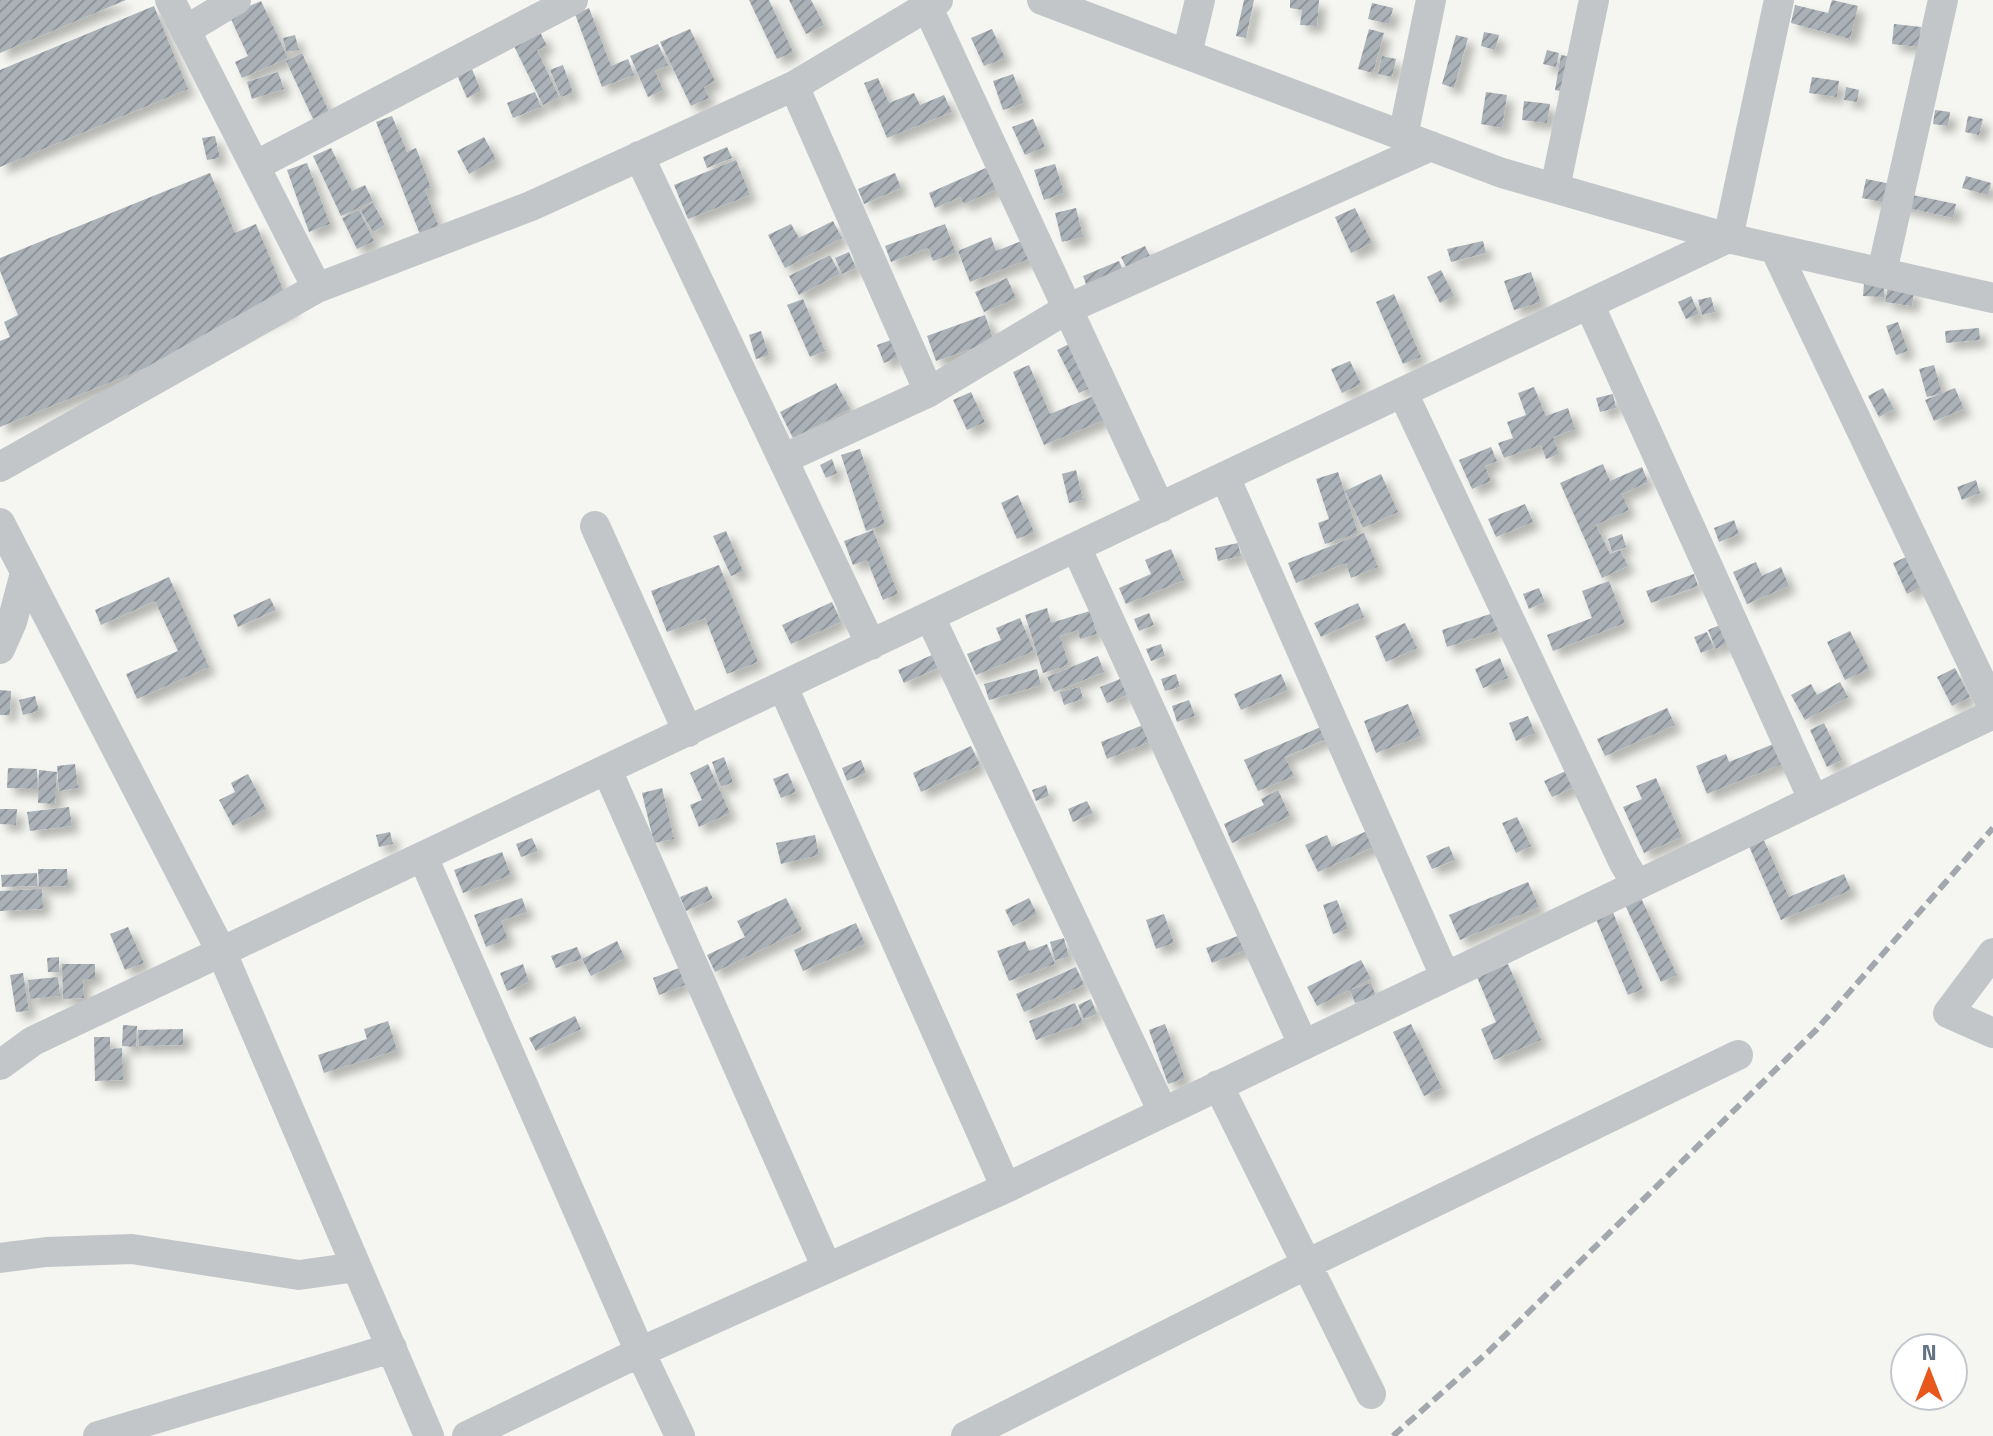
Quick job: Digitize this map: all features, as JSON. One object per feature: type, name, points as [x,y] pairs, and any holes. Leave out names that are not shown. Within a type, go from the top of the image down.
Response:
[{"type":"street","points":[[170,0],[317,288]]},
{"type":"street","points":[[186,30],[236,0]]},
{"type":"street","points":[[255,166],[573,0]]},
{"type":"street","points":[[1042,0],[1502,173],[1728,238],[1993,298]]},
{"type":"street","points":[[1187,54],[1200,0]]},
{"type":"street","points":[[1403,136],[1431,0]]},
{"type":"street","points":[[1555,188],[1594,0]]},
{"type":"street","points":[[1728,238],[1779,0]]},
{"type":"street","points":[[1882,272],[1943,0]]},
{"type":"street","points":[[0,467],[317,288],[531,206],[794,86],[932,3],[1067,309],[1160,508]]},
{"type":"street","points":[[794,86],[929,392]]},
{"type":"street","points":[[783,459],[929,392],[1067,309],[1431,146]]},
{"type":"street","points":[[639,156],[871,645]]},
{"type":"street","points":[[0,1065],[33,1041],[1728,238]]},
{"type":"street","points":[[1775,249],[1993,707]]},
{"type":"street","points":[[1589,304],[1813,799]]},
{"type":"street","points":[[1403,393],[1636,883]]},
{"type":"street","points":[[1225,477],[1445,976]]},
{"type":"street","points":[[0,523],[222,953],[429,1436]]},
{"type":"street","points":[[595,526],[688,732]]},
{"type":"street","points":[[1076,547],[1303,1044]]},
{"type":"street","points":[[0,649],[12,622],[25,573]]},
{"type":"street","points":[[930,617],[1163,1112]]},
{"type":"street","points":[[783,687],[1006,1188]]},
{"type":"street","points":[[467,1436],[640,1352],[1006,1188],[1993,714]]},
{"type":"street","points":[[607,770],[827,1268]]},
{"type":"street","points":[[423,857],[640,1352],[680,1436]]},
{"type":"street","points":[[1993,953],[1948,1013],[1993,1033]]},
{"type":"street","points":[[966,1436],[1307,1264],[1738,1055]]},
{"type":"street","points":[[1218,1085],[1371,1394]]},
{"type":"street","points":[[0,1258],[46,1252],[132,1249],[299,1275],[356,1267]]},
{"type":"street","points":[[98,1436],[392,1348]]},
{"type":"building","points":[[0,0],[126,0],[0,53]]},
{"type":"building","points":[[749,0],[769,0],[793,52],[777,59]]},
{"type":"building","points":[[789,0],[811,0],[824,25],[806,34]]},
{"type":"building","points":[[1244,0],[1254,0],[1246,38],[1236,36]]},
{"type":"building","points":[[1290,0],[1319,0],[1317,26],[1300,25],[1302,10],[1290,8]]},
{"type":"building","points":[[1832,0],[1858,6],[1850,39],[1791,23],[1795,5],[1828,13]]},
{"type":"building","points":[[261,1],[288,58],[242,78],[235,62],[248,56],[229,15]]},
{"type":"building","points":[[1372,3],[1393,8],[1389,24],[1368,19]]},
{"type":"building","points":[[154,6],[188,89],[0,167],[0,70]]},
{"type":"building","points":[[589,8],[611,66],[628,59],[634,75],[602,87],[575,14]]},
{"type":"building","points":[[1894,24],[1921,27],[1919,47],[1892,44]]},
{"type":"building","points":[[690,29],[715,81],[704,87],[709,98],[691,106],[660,42]]},
{"type":"building","points":[[992,29],[1005,58],[984,66],[971,38]]},
{"type":"building","points":[[1369,29],[1384,33],[1373,73],[1358,69]]},
{"type":"building","points":[[540,32],[547,46],[537,50],[559,97],[543,105],[513,44]]},
{"type":"building","points":[[1484,32],[1499,35],[1495,50],[1481,46]]},
{"type":"building","points":[[295,35],[299,50],[286,52],[283,38]]},
{"type":"building","points":[[1456,35],[1468,38],[1454,88],[1442,84]]},
{"type":"building","points":[[658,44],[668,65],[655,71],[663,90],[648,97],[630,56]]},
{"type":"building","points":[[1547,50],[1559,53],[1556,67],[1543,64]]},
{"type":"building","points":[[302,53],[330,114],[314,121],[286,61]]},
{"type":"building","points":[[1561,55],[1577,58],[1571,93],[1555,90]]},
{"type":"building","points":[[1382,56],[1396,59],[1392,77],[1378,74]]},
{"type":"building","points":[[563,65],[573,93],[561,97],[550,70]]},
{"type":"building","points":[[472,69],[481,91],[467,98],[457,75]]},
{"type":"building","points":[[278,72],[284,89],[252,99],[247,82]]},
{"type":"building","points":[[1013,74],[1024,103],[1003,110],[993,81]]},
{"type":"building","points":[[1812,77],[1839,81],[1837,97],[1809,93]]},
{"type":"building","points":[[878,78],[889,103],[914,93],[920,105],[944,95],[952,112],[887,138],[864,83]]},
{"type":"building","points":[[1846,87],[1859,90],[1857,102],[1844,100]]},
{"type":"building","points":[[535,92],[541,107],[513,118],[507,103]]},
{"type":"building","points":[[1486,92],[1507,95],[1502,128],[1481,124]]},
{"type":"building","points":[[1524,101],[1550,104],[1547,123],[1522,120]]},
{"type":"building","points":[[1935,110],[1950,112],[1948,126],[1933,124]]},
{"type":"building","points":[[392,116],[407,152],[416,148],[431,188],[425,190],[442,235],[423,242],[376,122]]},
{"type":"building","points":[[1968,116],[1983,119],[1979,135],[1965,132]]},
{"type":"building","points":[[1033,119],[1045,147],[1025,155],[1012,127]]},
{"type":"building","points":[[215,136],[220,158],[207,160],[202,138]]},
{"type":"building","points":[[484,137],[496,159],[469,174],[457,151]]},
{"type":"building","points":[[727,147],[732,158],[707,168],[703,157]]},
{"type":"building","points":[[331,148],[352,191],[365,185],[373,201],[341,216],[313,156]]},
{"type":"building","points":[[736,160],[750,195],[688,219],[674,185]]},
{"type":"building","points":[[307,163],[330,224],[309,232],[287,170]]},
{"type":"building","points":[[1055,164],[1064,193],[1044,200],[1034,170]]},
{"type":"building","points":[[988,167],[997,189],[964,204],[960,197],[935,208],[929,193]]},
{"type":"building","points":[[210,173],[235,233],[256,224],[291,309],[0,427],[0,341],[10,337],[4,322],[18,315],[0,271],[0,258]]},
{"type":"building","points":[[895,173],[901,188],[864,204],[858,189]]},
{"type":"building","points":[[1966,176],[1991,183],[1988,195],[1962,188]]},
{"type":"building","points":[[1866,179],[1896,185],[1893,204],[1862,198]]},
{"type":"building","points":[[1898,192],[1956,204],[1953,218],[1895,205]]},
{"type":"building","points":[[373,203],[385,225],[373,232],[360,210]]},
{"type":"building","points":[[1076,208],[1083,237],[1062,242],[1055,213]]},
{"type":"building","points":[[1355,208],[1372,243],[1351,253],[1335,217]]},
{"type":"building","points":[[359,210],[374,241],[357,249],[342,218]]},
{"type":"building","points":[[833,221],[842,238],[785,268],[768,235],[791,224],[799,238]]},
{"type":"building","points":[[945,224],[956,253],[933,261],[928,248],[891,262],[885,246]]},
{"type":"building","points":[[991,237],[996,251],[1024,240],[1031,258],[970,282],[958,251]]},
{"type":"building","points":[[1483,241],[1486,253],[1451,262],[1447,249]]},
{"type":"building","points":[[1145,246],[1152,260],[1128,271],[1121,257]]},
{"type":"building","points":[[849,252],[856,268],[842,274],[835,258]]},
{"type":"building","points":[[830,255],[840,274],[799,295],[789,276]]},
{"type":"building","points":[[1119,261],[1127,280],[1090,295],[1083,276]]},
{"type":"building","points":[[1441,270],[1454,296],[1440,303],[1427,277]]},
{"type":"building","points":[[1531,272],[1541,302],[1514,310],[1504,281]]},
{"type":"building","points":[[1007,278],[1016,298],[984,312],[975,292]]},
{"type":"building","points":[[1864,284],[1884,285],[1884,297],[1863,296]]},
{"type":"building","points":[[1888,287],[1914,291],[1912,306],[1885,302]]},
{"type":"building","points":[[1394,294],[1421,357],[1403,364],[1376,302]]},
{"type":"building","points":[[1691,296],[1699,314],[1686,319],[1678,302]]},
{"type":"building","points":[[1711,297],[1715,312],[1702,315],[1698,300]]},
{"type":"building","points":[[803,299],[825,351],[810,357],[787,305]]},
{"type":"building","points":[[985,315],[994,341],[936,361],[927,336]]},
{"type":"building","points":[[1898,322],[1908,351],[1896,355],[1886,326]]},
{"type":"building","points":[[1979,328],[1980,340],[1946,343],[1945,331]]},
{"type":"building","points":[[761,331],[769,355],[756,359],[749,335]]},
{"type":"building","points":[[891,340],[898,357],[884,363],[877,345]]},
{"type":"building","points":[[1069,344],[1092,387],[1079,393],[1057,350]]},
{"type":"building","points":[[1350,361],[1361,384],[1342,393],[1331,369]]},
{"type":"building","points":[[1029,365],[1050,414],[1094,396],[1104,420],[1044,445],[1013,372]]},
{"type":"building","points":[[1934,365],[1942,393],[1927,397],[1919,369]]},
{"type":"building","points":[[836,383],[850,409],[793,438],[780,412]]},
{"type":"building","points":[[1534,387],[1546,416],[1568,408],[1575,429],[1553,437],[1559,454],[1546,459],[1541,445],[1504,458],[1498,443],[1513,438],[1507,422],[1526,415],[1518,393]]},
{"type":"building","points":[[1883,388],[1894,409],[1879,417],[1868,396]]},
{"type":"building","points":[[1955,388],[1964,409],[1934,421],[1925,400]]},
{"type":"building","points":[[971,392],[985,422],[967,430],[953,400]]},
{"type":"building","points":[[1613,394],[1616,408],[1600,412],[1596,398]]},
{"type":"building","points":[[1491,447],[1497,461],[1485,466],[1491,481],[1472,489],[1459,460]]},
{"type":"building","points":[[860,449],[885,524],[866,531],[841,455]]},
{"type":"building","points":[[832,459],[837,473],[826,478],[820,465]]},
{"type":"building","points":[[1603,464],[1610,481],[1642,467],[1648,482],[1622,494],[1629,510],[1596,525],[1610,554],[1620,550],[1628,566],[1602,578],[1560,483]]},
{"type":"building","points":[[1076,470],[1083,500],[1069,503],[1062,474]]},
{"type":"building","points":[[1338,472],[1358,533],[1325,544],[1318,523],[1329,519],[1316,479]]},
{"type":"building","points":[[1381,474],[1398,512],[1363,528],[1345,491]]},
{"type":"building","points":[[1976,480],[1980,493],[1962,500],[1957,487]]},
{"type":"building","points":[[1018,495],[1034,532],[1017,539],[1001,503]]},
{"type":"building","points":[[1525,504],[1533,522],[1496,537],[1488,519]]},
{"type":"building","points":[[1734,520],[1739,534],[1719,542],[1714,528]]},
{"type":"building","points":[[873,530],[898,594],[883,600],[867,560],[853,565],[844,541]]},
{"type":"building","points":[[726,531],[743,571],[731,576],[713,536]]},
{"type":"building","points":[[1364,533],[1378,567],[1351,578],[1346,563],[1296,583],[1288,563]]},
{"type":"building","points":[[1622,534],[1626,547],[1612,552],[1608,539]]},
{"type":"building","points":[[1238,543],[1241,556],[1218,561],[1215,548]]},
{"type":"building","points":[[1171,549],[1184,580],[1126,604],[1119,588],[1151,574],[1145,560]]},
{"type":"building","points":[[1906,557],[1921,587],[1907,594],[1893,563]]},
{"type":"building","points":[[1756,562],[1762,576],[1781,567],[1789,586],[1747,604],[1733,572]]},
{"type":"building","points":[[719,565],[758,662],[727,674],[705,618],[667,632],[651,591]]},
{"type":"building","points":[[1694,574],[1698,586],[1651,603],[1646,591]]},
{"type":"building","points":[[169,577],[209,667],[137,699],[126,674],[178,651],[155,601],[101,625],[95,610]]},
{"type":"building","points":[[1609,581],[1625,623],[1553,651],[1547,635],[1592,618],[1582,591]]},
{"type":"building","points":[[1539,588],[1545,602],[1529,609],[1523,594]]},
{"type":"building","points":[[270,598],[276,610],[238,627],[233,615]]},
{"type":"building","points":[[832,602],[841,622],[791,644],[782,625]]},
{"type":"building","points":[[1358,603],[1364,617],[1321,637],[1314,623]]},
{"type":"building","points":[[1047,608],[1051,623],[1090,611],[1097,634],[1080,639],[1078,630],[1060,636],[1069,665],[1043,673],[1025,615]]},
{"type":"building","points":[[1149,613],[1154,625],[1139,631],[1134,619]]},
{"type":"building","points":[[1493,613],[1499,630],[1447,647],[1442,630]]},
{"type":"building","points":[[1020,618],[1034,651],[976,675],[967,654],[1001,640],[996,628]]},
{"type":"building","points":[[1405,623],[1417,648],[1386,662],[1375,636]]},
{"type":"building","points":[[1720,625],[1728,643],[1716,649],[1708,630]]},
{"type":"building","points":[[1850,631],[1869,669],[1845,680],[1827,642]]},
{"type":"building","points":[[1707,632],[1714,648],[1701,653],[1694,637]]},
{"type":"building","points":[[1161,644],[1165,656],[1151,661],[1146,649]]},
{"type":"building","points":[[932,655],[938,668],[904,683],[898,670]]},
{"type":"building","points":[[1098,656],[1104,672],[1054,692],[1047,677]]},
{"type":"building","points":[[1500,658],[1508,678],[1483,688],[1475,669]]},
{"type":"building","points":[[1955,668],[1970,697],[1952,706],[1937,677]]},
{"type":"building","points":[[1037,669],[1041,685],[989,700],[984,684]]},
{"type":"building","points":[[1176,674],[1180,687],[1165,691],[1161,679]]},
{"type":"building","points":[[1281,674],[1288,690],[1241,710],[1234,694]]},
{"type":"building","points":[[1120,679],[1127,695],[1107,703],[1100,687]]},
{"type":"building","points":[[1840,682],[1848,697],[1805,720],[1791,695],[1811,684],[1817,695]]},
{"type":"building","points":[[1080,687],[1083,699],[1064,705],[1060,692]]},
{"type":"building","points":[[0,690],[11,691],[10,715],[0,715]]},
{"type":"building","points":[[35,696],[39,711],[23,715],[19,700]]},
{"type":"building","points":[[1189,700],[1195,716],[1177,722],[1172,706]]},
{"type":"building","points":[[1408,704],[1421,736],[1376,753],[1364,721]]},
{"type":"building","points":[[1667,708],[1675,725],[1605,756],[1597,739]]},
{"type":"building","points":[[1528,716],[1535,733],[1516,741],[1509,723]]},
{"type":"building","points":[[1824,723],[1842,760],[1827,767],[1810,730]]},
{"type":"building","points":[[1143,725],[1149,742],[1107,759],[1101,742]]},
{"type":"building","points":[[1323,726],[1328,738],[1285,757],[1294,776],[1258,791],[1244,760]]},
{"type":"building","points":[[1776,743],[1784,763],[1707,794],[1696,766],[1726,754],[1729,762]]},
{"type":"building","points":[[971,746],[980,765],[921,792],[913,773]]},
{"type":"building","points":[[724,757],[733,782],[721,787],[712,762]]},
{"type":"building","points":[[861,760],[866,773],[847,781],[842,768]]},
{"type":"building","points":[[75,764],[78,788],[59,791],[57,766]]},
{"type":"building","points":[[708,764],[730,813],[699,827],[690,805],[702,800],[690,773]]},
{"type":"building","points":[[8,768],[37,769],[37,789],[7,788]]},
{"type":"building","points":[[1570,769],[1578,785],[1552,797],[1544,781]]},
{"type":"building","points":[[39,770],[57,772],[55,804],[38,803]]},
{"type":"building","points":[[788,773],[796,792],[781,798],[773,779]]},
{"type":"building","points":[[248,774],[266,809],[233,826],[219,800],[235,792],[231,783]]},
{"type":"building","points":[[1656,778],[1682,837],[1644,853],[1623,807],[1642,799],[1636,786]]},
{"type":"building","points":[[1046,785],[1049,796],[1036,801],[1032,790]]},
{"type":"building","points":[[662,788],[674,839],[654,843],[642,793]]},
{"type":"building","points":[[1278,790],[1290,816],[1232,843],[1224,824],[1264,805],[1261,799]]},
{"type":"building","points":[[1087,801],[1093,813],[1073,822],[1068,809]]},
{"type":"building","points":[[69,807],[72,826],[30,831],[27,812]]},
{"type":"building","points":[[0,809],[17,809],[16,825],[0,824]]},
{"type":"building","points":[[1517,817],[1531,846],[1516,853],[1502,823]]},
{"type":"building","points":[[1369,830],[1377,845],[1318,872],[1305,845],[1327,835],[1332,847]]},
{"type":"building","points":[[390,832],[393,844],[379,847],[376,835]]},
{"type":"building","points":[[815,835],[819,855],[781,864],[776,843]]},
{"type":"building","points":[[532,838],[538,851],[521,857],[516,844]]},
{"type":"building","points":[[1763,838],[1789,897],[1844,874],[1851,890],[1781,920],[1748,844]]},
{"type":"building","points":[[1449,846],[1455,860],[1432,869],[1426,856]]},
{"type":"building","points":[[502,852],[511,875],[463,893],[454,870]]},
{"type":"building","points":[[38,869],[67,869],[68,886],[39,887]]},
{"type":"building","points":[[37,873],[37,886],[2,887],[1,875]]},
{"type":"building","points":[[1528,882],[1539,907],[1460,940],[1449,915]]},
{"type":"building","points":[[707,886],[713,899],[686,911],[680,897]]},
{"type":"building","points":[[42,889],[43,909],[0,911],[0,891]]},
{"type":"building","points":[[522,898],[527,912],[501,921],[508,939],[486,947],[474,915]]},
{"type":"building","points":[[786,898],[802,930],[715,972],[707,955],[745,937],[737,921]]},
{"type":"building","points":[[1029,898],[1037,914],[1013,926],[1005,910]]},
{"type":"building","points":[[1641,898],[1677,975],[1661,982],[1625,905]]},
{"type":"building","points":[[1337,900],[1348,929],[1333,934],[1323,905]]},
{"type":"building","points":[[1613,912],[1643,989],[1628,995],[1596,919]]},
{"type":"building","points":[[1164,914],[1174,943],[1156,949],[1146,920]]},
{"type":"building","points":[[856,923],[865,944],[803,971],[794,950]]},
{"type":"building","points":[[128,927],[144,963],[125,970],[110,934]]},
{"type":"building","points":[[1243,934],[1248,949],[1212,963],[1206,948]]},
{"type":"building","points":[[1064,938],[1069,957],[1055,960],[1050,942]]},
{"type":"building","points":[[617,941],[625,958],[591,976],[582,959]]},
{"type":"building","points":[[1025,941],[1029,951],[1047,944],[1055,964],[1009,981],[997,951]]},
{"type":"building","points":[[577,947],[582,959],[556,968],[551,956]]},
{"type":"building","points":[[59,957],[59,972],[48,972],[47,958]]},
{"type":"building","points":[[1361,960],[1371,979],[1317,1006],[1307,987]]},
{"type":"building","points":[[62,964],[95,964],[95,979],[83,979],[84,998],[63,999]]},
{"type":"building","points":[[523,964],[529,982],[507,991],[500,973]]},
{"type":"building","points":[[1508,964],[1541,1040],[1494,1060],[1481,1029],[1496,1022],[1477,977]]},
{"type":"building","points":[[1076,967],[1084,985],[1024,1012],[1016,994]]},
{"type":"building","points":[[679,968],[685,985],[659,995],[653,978]]},
{"type":"building","points":[[23,973],[29,1011],[16,1012],[10,975]]},
{"type":"building","points":[[58,977],[60,996],[30,999],[28,980]]},
{"type":"building","points":[[1371,983],[1376,996],[1355,1003],[1350,990]]},
{"type":"building","points":[[1091,999],[1097,1014],[1084,1019],[1078,1005]]},
{"type":"building","points":[[1075,1003],[1083,1023],[1036,1040],[1029,1021]]},
{"type":"building","points":[[575,1016],[581,1029],[536,1051],[529,1038]]},
{"type":"building","points":[[388,1021],[397,1050],[324,1073],[318,1055],[367,1039],[364,1029]]},
{"type":"building","points":[[1165,1024],[1185,1078],[1168,1084],[1149,1030]]},
{"type":"building","points":[[1411,1024],[1442,1088],[1424,1096],[1393,1032]]},
{"type":"building","points":[[123,1025],[137,1026],[136,1047],[122,1046]]},
{"type":"building","points":[[183,1029],[183,1045],[139,1046],[138,1030]]},
{"type":"building","points":[[94,1037],[110,1037],[110,1049],[122,1048],[123,1080],[95,1081]]},
{"type":"railway","points":[[1393,1436],[1488,1352],[1817,1029],[1993,828]]}]
